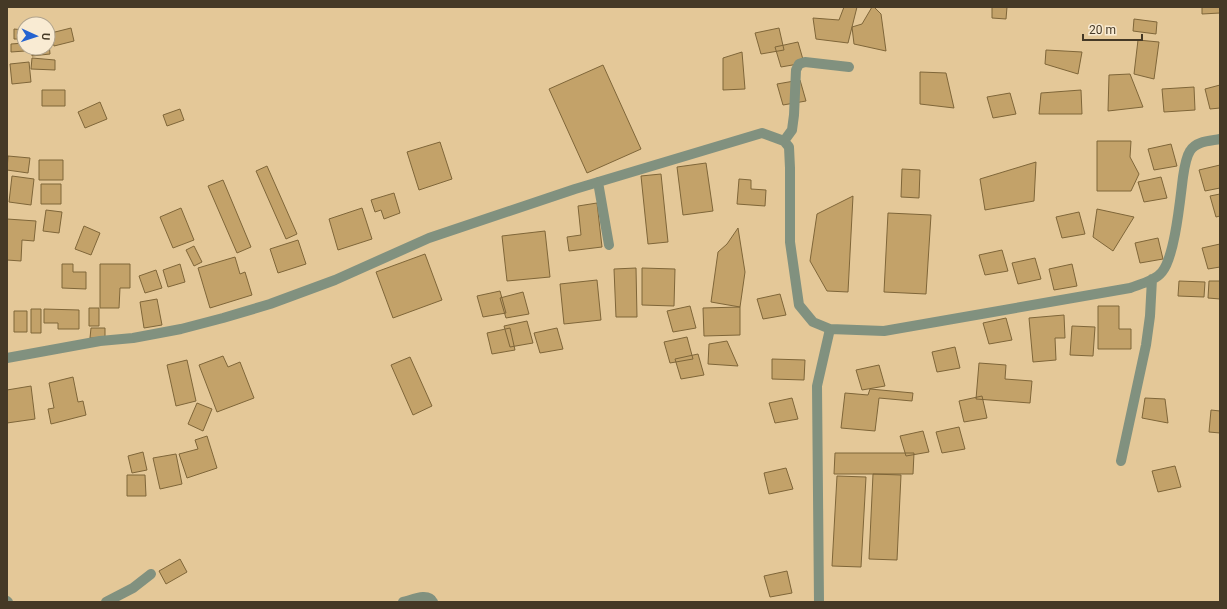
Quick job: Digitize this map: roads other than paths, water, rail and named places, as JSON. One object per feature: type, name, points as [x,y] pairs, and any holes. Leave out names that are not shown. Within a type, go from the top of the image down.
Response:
[{"type":"street","points":[[784,141],[792,130],[796,70],[799,64],[806,62],[849,67]]},
{"type":"street","points":[[7,358],[100,341],[133,338],[182,329],[230,316],[270,304],[335,280],[429,238],[598,182],[762,133],[784,141],[789,148],[790,242],[799,305],[813,322],[830,329],[884,331],[1130,288],[1152,279],[1161,273],[1167,264],[1172,249],[1185,167],[1190,151],[1201,142],[1220,139]]},
{"type":"street","points":[[598,182],[609,245]]},
{"type":"street","points":[[1121,461],[1146,345],[1152,279]]},
{"type":"street","points":[[819,602],[817,386],[830,329]]},
{"type":"street","points":[[106,602],[133,588],[151,574]]},
{"type":"street","points":[[403,602],[427,597],[432,599],[433,602]]}]
